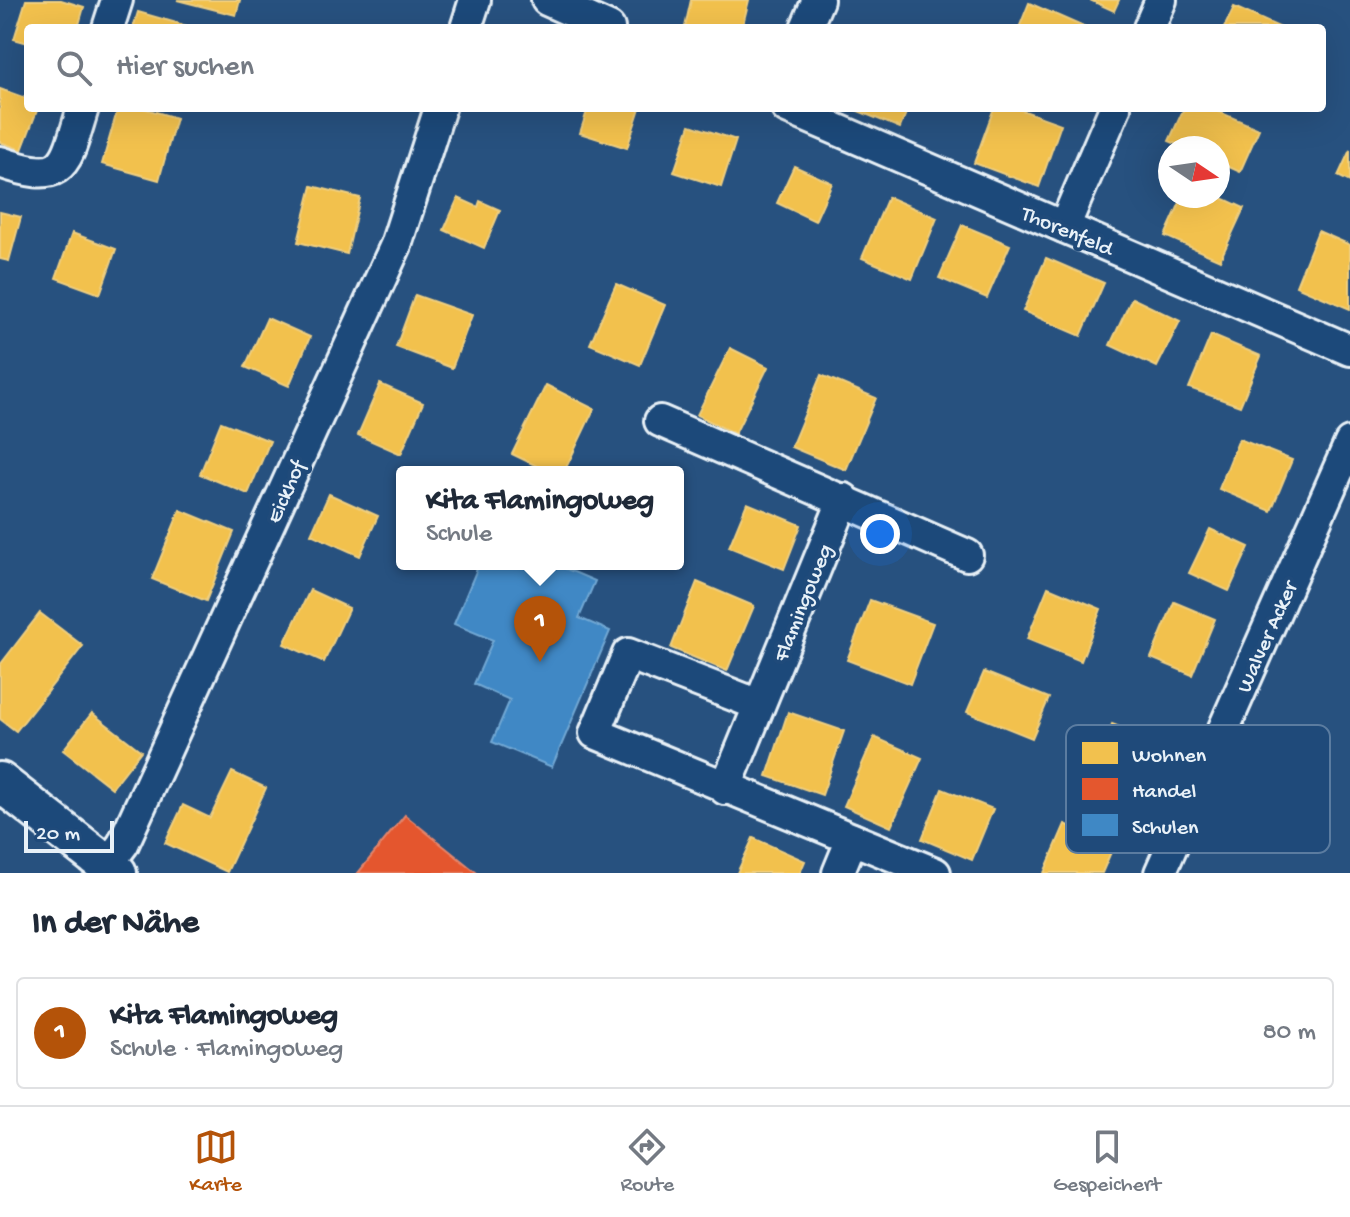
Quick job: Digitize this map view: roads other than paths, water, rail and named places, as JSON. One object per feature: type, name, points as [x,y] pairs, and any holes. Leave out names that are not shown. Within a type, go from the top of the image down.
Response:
[{"type":"main road","points":[[0,782],[112,869]]},
{"type":"street","points":[[109,24],[117,0]]},
{"type":"street","points":[[467,24],[475,0]]},
{"type":"street","points":[[547,0],[600,24]]},
{"type":"street","points":[[808,24],[818,0]]},
{"type":"street","points":[[1151,24],[1161,0]]},
{"type":"street","points":[[0,162],[41,174],[56,169],[67,158],[82,112]]},
{"type":"street","name":"Eickhof","points":[[112,869],[396,245],[439,112]]},
{"type":"street","name":"Thorenfeld","points":[[796,112],[1350,350]]},
{"type":"street","points":[[1064,227],[1113,112]]},
{"type":"street","points":[[660,421],[967,555]]},
{"type":"street","name":"Walver Acker","points":[[1225,725],[1350,443]]},
{"type":"street","name":"Flamingoweg","points":[[725,789],[844,499]]},
{"type":"street","points":[[759,705],[628,654],[595,733],[935,873]]},
{"type":"street","points":[[838,873],[852,839]]},
{"type":"street","name":"Walver Acker","points":[[1160,873],[1169,853]]},
{"type":"place","name":"Kita Flamingoweg","points":[[540,662]]}]
